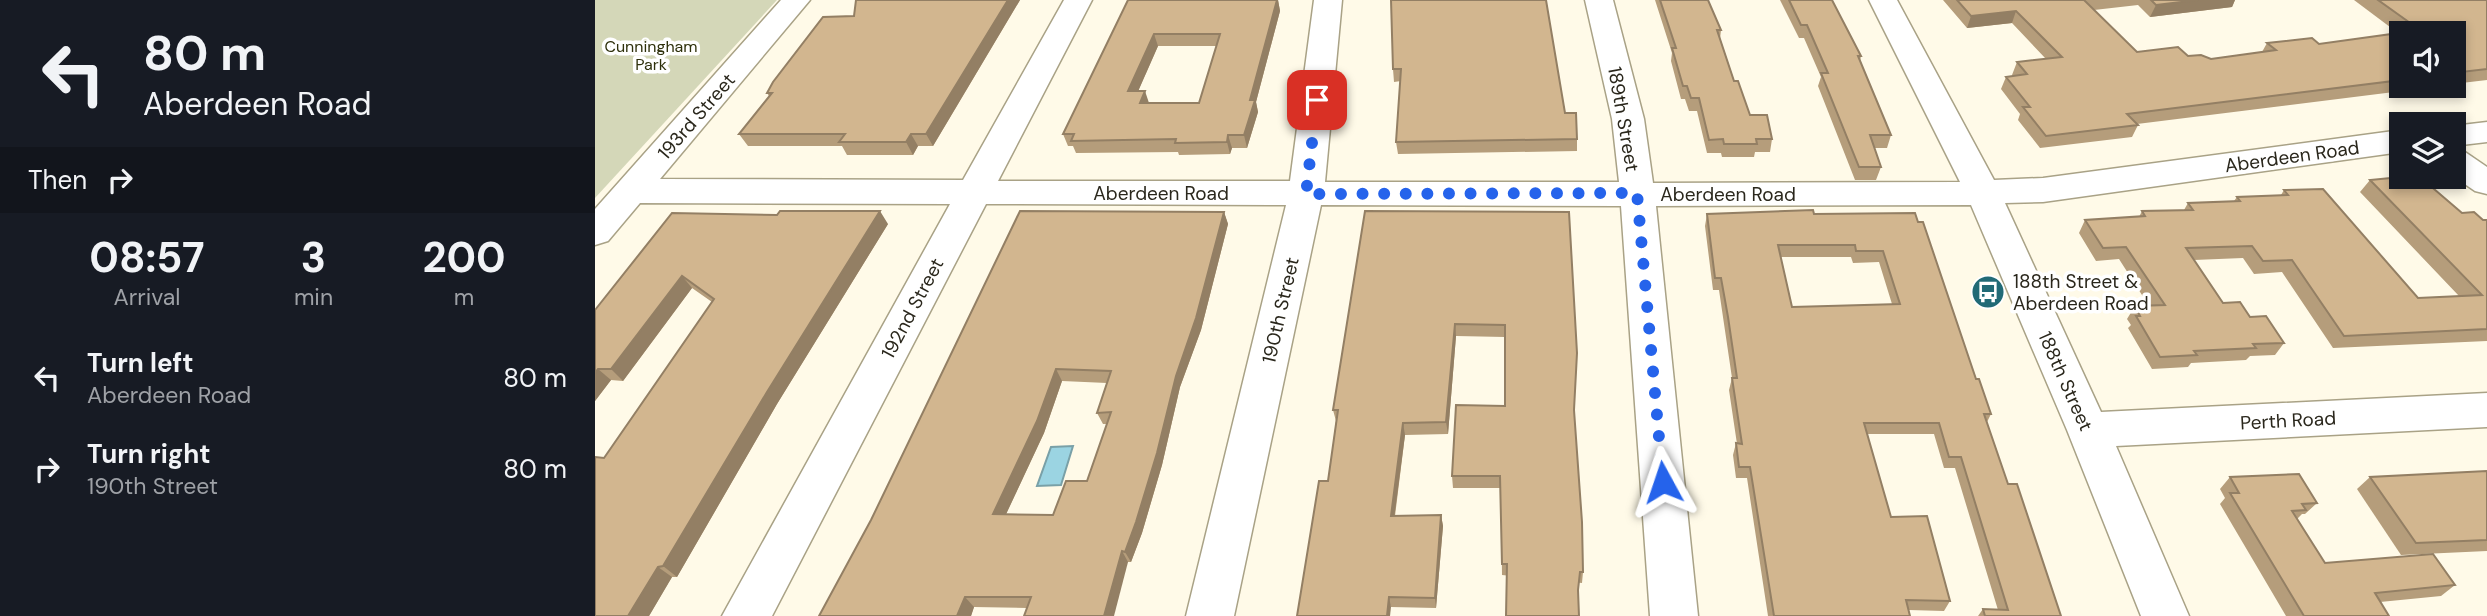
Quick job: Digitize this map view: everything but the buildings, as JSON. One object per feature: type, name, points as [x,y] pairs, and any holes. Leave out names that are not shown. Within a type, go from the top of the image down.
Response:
[{"type":"street","name":"193rd Street","points":[[595,232],[796,0]]},
{"type":"street","name":"192nd Street","points":[[746,616],[1078,0]]},
{"type":"street","name":"190th Street","points":[[1210,616],[1306,194],[1328,0]]},
{"type":"street","name":"189th Street","points":[[1599,0],[1628,119],[1637,193],[1674,616]]},
{"type":"street","name":"188th Street","points":[[1883,0],[1983,193],[2088,430],[2165,616]]},
{"type":"street","points":[[2466,134],[2487,132]]},
{"type":"street","name":"Aberdeen Road","points":[[631,191],[1983,193],[2043,190],[2389,143]]},
{"type":"street","points":[[2466,169],[2487,183]]},
{"type":"street","name":"Perth Road","points":[[2088,430],[2487,410]]},
{"type":"green space","name":"Cunningham Park","points":[[595,0],[777,0],[595,198]]},
{"type":"water","points":[[1073,446],[1061,485],[1037,486],[1051,447]]},
{"type":"place","name":"188th Street & Aberdeen Road","points":[[1988,292]]},
{"type":"route","points":[[1317,100],[1306,194],[1637,193],[1663,482]]}]
